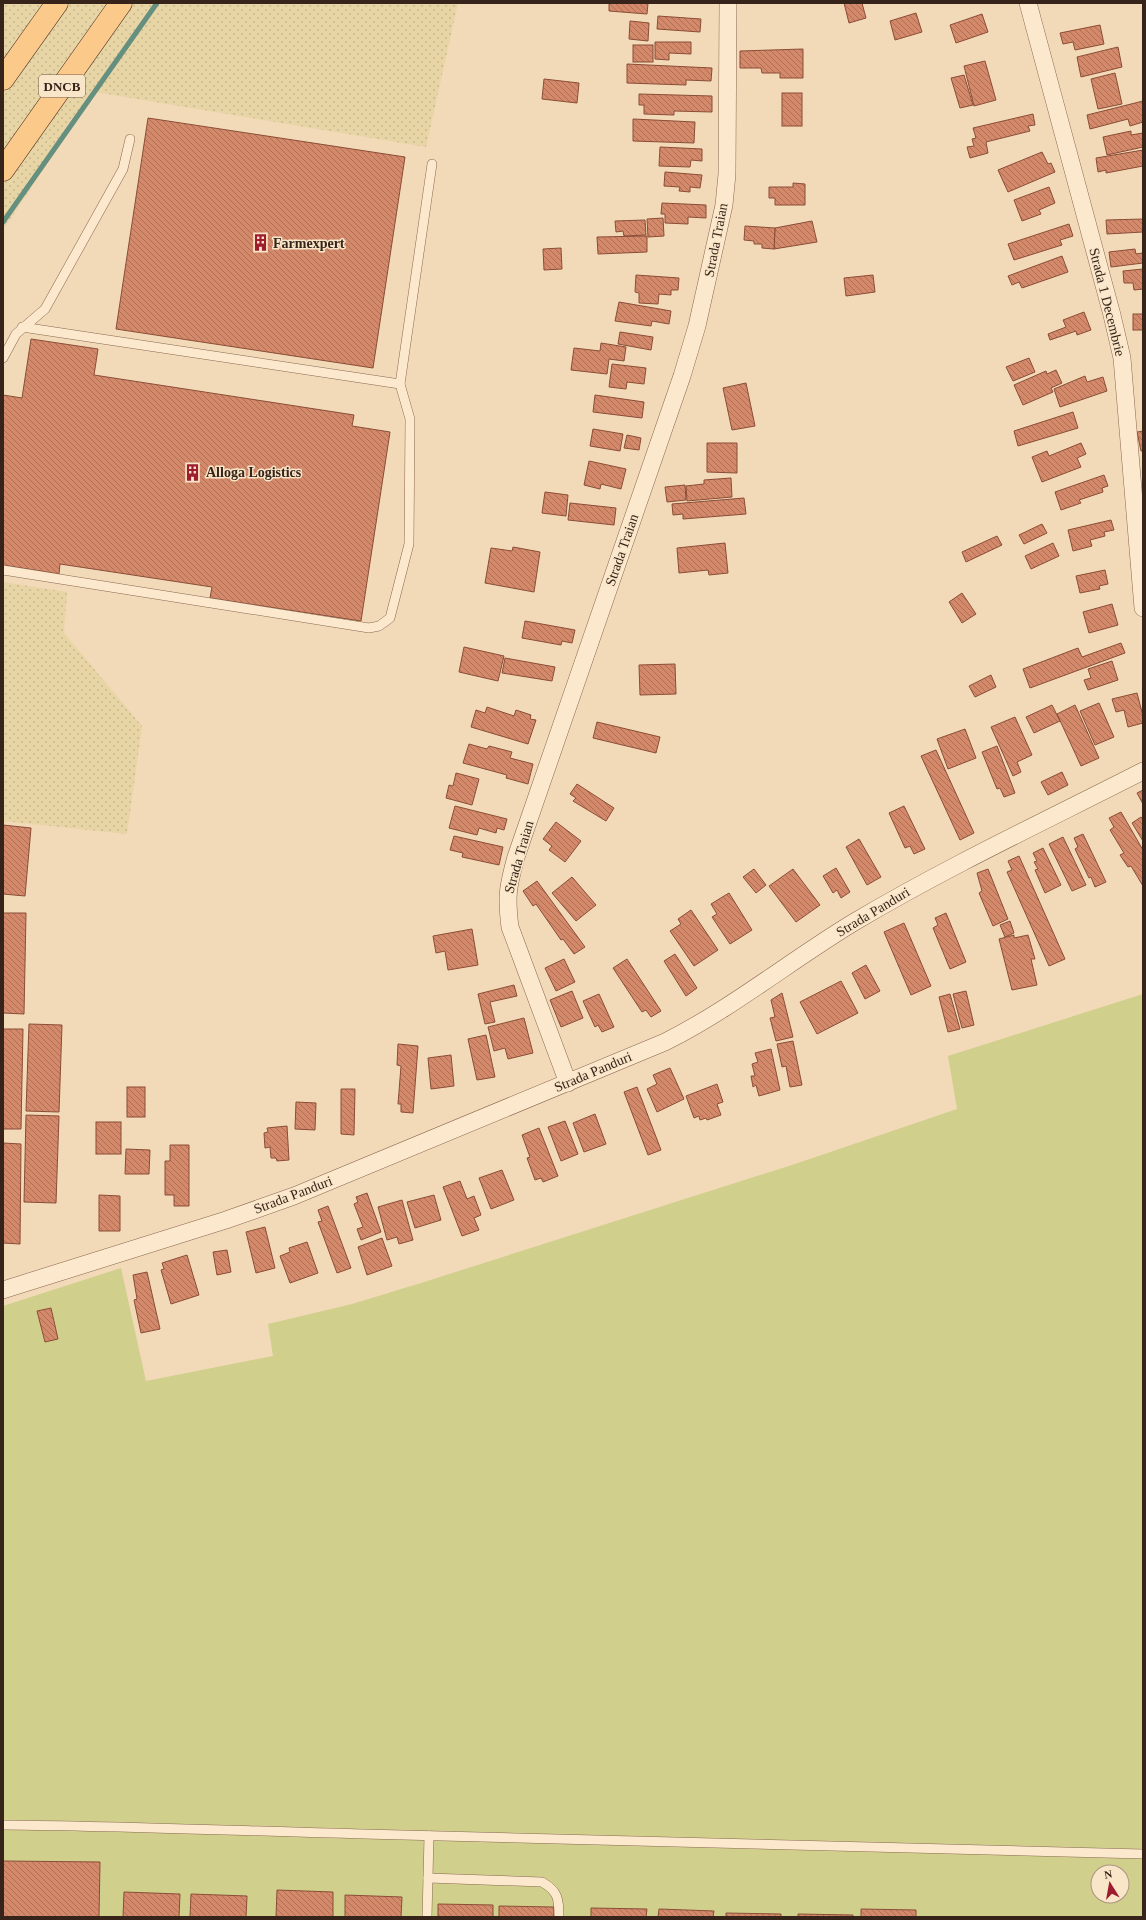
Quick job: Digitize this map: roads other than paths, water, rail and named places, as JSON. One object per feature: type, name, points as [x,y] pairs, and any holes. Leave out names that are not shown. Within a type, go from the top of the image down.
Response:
[{"type":"main road","points":[[3,79],[57,3]]},
{"type":"main road","name":"DNCB","points":[[3,170],[121,3]]},
{"type":"street","name":"Strada Traian","points":[[568,1083],[510,927],[507,904],[508,888],[522,842],[698,326],[724,205],[727,174],[728,3]]},
{"type":"street","name":"Strada 1 Decembrie","points":[[1028,3],[1112,315],[1122,358],[1143,608]]},
{"type":"street","name":"Strada Panduri","points":[[3,1290],[226,1220],[287,1198],[665,1042],[698,1026],[841,931],[914,887],[1143,771]]},
{"type":"lane","points":[[3,358],[16,334],[22,327],[45,309],[123,169],[130,139]]},
{"type":"lane","points":[[3,570],[369,628],[379,626],[390,618],[409,544],[410,420],[400,384],[432,164]]},
{"type":"lane","points":[[22,327],[400,384]]},
{"type":"lane","points":[[3,1825],[104,1826],[429,1836],[690,1841],[1143,1854]]},
{"type":"lane","points":[[427,1917],[429,1836]]},
{"type":"lane","points":[[428,1878],[542,1882],[552,1888],[557,1896],[559,1917]]},
{"type":"waterway","points":[[3,222],[157,3]]},
{"type":"place","name":"Farmexpert","points":[[260,243]]},
{"type":"place","name":"Alloga Logistics","points":[[193,472]]}]
